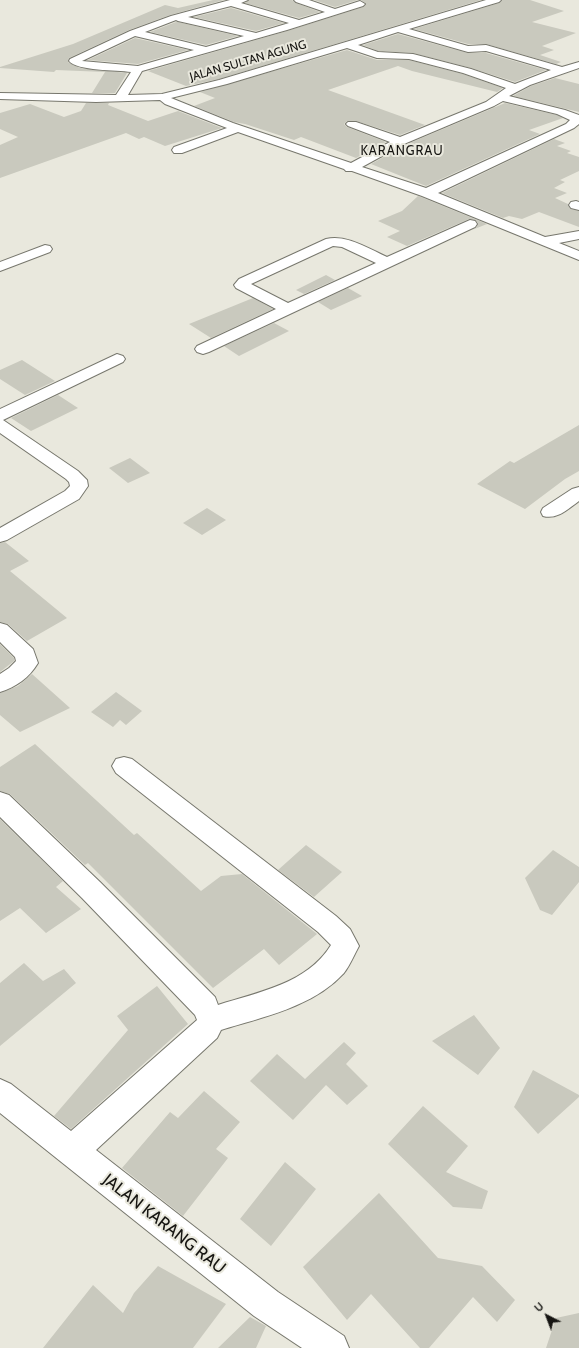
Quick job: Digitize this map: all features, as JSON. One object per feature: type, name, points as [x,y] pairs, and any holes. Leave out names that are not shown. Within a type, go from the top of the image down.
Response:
[{"type":"street","points":[[150,79],[137,71],[80,64],[74,61],[134,33],[174,18],[243,0]]},
{"type":"street","points":[[299,0],[336,12]]},
{"type":"street","name":"JALAN SULTAN AGUNG","points":[[0,96],[120,98],[162,97],[185,93],[496,0]]},
{"type":"street","points":[[230,3],[300,23]]},
{"type":"street","points":[[120,98],[137,71],[205,49],[258,36],[360,4]]},
{"type":"street","points":[[174,18],[258,36]]},
{"type":"street","points":[[397,29],[468,49],[486,48],[561,70]]},
{"type":"street","points":[[134,33],[205,49]]},
{"type":"street","points":[[349,45],[377,55],[410,56],[467,71],[516,88]]},
{"type":"street","points":[[350,168],[400,141],[490,104],[506,92],[561,70],[579,66]]},
{"type":"street","points":[[164,84],[185,93]]},
{"type":"street","points":[[162,97],[169,102],[238,128],[427,194],[478,221],[544,241],[579,256]]},
{"type":"street","points":[[427,194],[553,135],[570,126],[578,118],[561,112],[501,97]]},
{"type":"street","points":[[561,112],[573,107]]},
{"type":"street","points":[[352,124],[400,141]]},
{"type":"street","points":[[178,150],[238,128]]},
{"type":"street","points":[[202,349],[386,262],[478,221]]},
{"type":"street","points":[[544,241],[579,235]]},
{"type":"street","points":[[288,309],[241,285],[244,282],[331,242],[345,243],[386,262]]},
{"type":"street","points":[[0,267],[45,249]]},
{"type":"street","points":[[0,416],[117,359]]},
{"type":"street","points":[[0,425],[72,475],[78,480],[79,486],[72,495],[0,536]]},
{"type":"street","points":[[550,512],[579,493]]},
{"type":"street","points":[[0,630],[25,654],[27,664],[17,674],[0,684]]},
{"type":"street","points":[[124,766],[327,924],[340,937],[344,946],[340,957],[330,969],[311,983],[280,999],[211,1020]]},
{"type":"street","points":[[0,802],[92,890],[205,1006],[211,1020],[207,1029],[72,1152]]},
{"type":"street","name":"JALAN KARANG RAU","points":[[0,1094],[266,1304],[332,1348]]},
{"type":"building","points":[[213,0],[224,0],[170,15],[129,30],[69,58],[68,62],[80,68],[127,73],[115,93],[92,93],[105,72],[56,70],[54,72],[0,68],[73,44],[165,5],[178,8]]},
{"type":"building","points":[[249,0],[292,0],[320,12],[299,18],[245,3]]},
{"type":"building","points":[[314,0],[358,0],[335,7]]},
{"type":"building","points":[[361,0],[481,0],[219,79],[186,86],[148,71],[287,31],[363,7],[366,4]]},
{"type":"building","points":[[502,0],[530,0],[564,11],[532,22],[576,33],[542,46],[554,50],[540,55],[561,62],[556,64],[486,44],[468,44],[414,29],[499,3]]},
{"type":"building","points":[[231,8],[284,23],[256,31],[194,17]]},
{"type":"building","points":[[176,22],[238,36],[206,45],[150,32]]},
{"type":"building","points":[[398,34],[468,53],[486,53],[546,70],[515,82],[471,68],[413,53],[378,51],[363,45]]},
{"type":"building","points":[[135,38],[188,50],[138,64],[88,60]]},
{"type":"building","points":[[347,50],[377,60],[409,60],[463,74],[503,88],[497,92],[412,71],[398,66],[328,90],[425,125],[400,135],[356,121],[347,121],[344,124],[347,127],[386,142],[356,158],[301,137],[294,140],[245,124],[234,122],[194,106],[215,98],[200,92]]},
{"type":"building","points":[[555,78],[579,84],[579,112],[513,96],[531,86]]},
{"type":"building","points":[[86,103],[109,103],[108,105],[148,121],[178,111],[222,128],[165,146],[144,137],[139,139],[126,133],[0,178],[0,145],[18,137],[0,129],[0,113],[30,104],[64,117],[81,111]]},
{"type":"building","points":[[505,103],[557,115],[563,118],[529,130],[540,134],[426,186],[371,164],[405,145]]},
{"type":"building","points":[[554,139],[565,143],[557,146],[571,151],[567,153],[579,157],[579,171],[560,180],[565,182],[554,188],[567,193],[555,198],[568,204],[571,209],[579,211],[579,227],[539,212],[522,219],[509,216],[503,218],[442,193]]},
{"type":"building","points":[[418,196],[487,224],[472,230],[476,228],[478,223],[475,220],[469,219],[407,246],[387,237],[400,231],[378,221],[402,211]]},
{"type":"building","points":[[326,275],[335,280],[304,294],[296,290]]},
{"type":"building","points":[[348,288],[362,296],[331,310],[318,302]]},
{"type":"building","points":[[253,298],[273,309],[211,338],[189,324]]},
{"type":"building","points":[[274,323],[289,331],[239,356],[224,346]]},
{"type":"building","points":[[22,360],[55,381],[25,395],[0,379],[0,370]]},
{"type":"building","points":[[58,395],[78,408],[31,431],[11,418]]},
{"type":"building","points":[[579,425],[579,471],[565,479],[525,509],[477,484],[510,461],[514,463]]},
{"type":"building","points":[[130,458],[150,473],[128,483],[109,468]]},
{"type":"building","points":[[207,508],[226,520],[202,535],[183,523]]},
{"type":"building","points":[[5,542],[29,561],[10,571],[67,618],[27,641],[8,624],[0,622],[0,543]]},
{"type":"building","points":[[0,644],[14,658],[14,661],[0,672]]},
{"type":"building","points":[[32,674],[70,708],[20,732],[0,715],[0,693],[18,686]]},
{"type":"building","points":[[116,692],[142,711],[126,725],[120,720],[113,727],[91,712]]},
{"type":"building","points":[[35,744],[134,835],[137,833],[201,891],[221,876],[242,874],[317,934],[279,965],[264,949],[213,988],[88,863],[85,865],[10,794],[0,791],[0,767]]},
{"type":"building","points":[[0,819],[63,881],[56,887],[81,909],[46,933],[20,908],[0,921]]},
{"type":"building","points":[[306,845],[342,872],[314,897],[278,870]]},
{"type":"building","points":[[553,850],[579,867],[579,882],[552,915],[540,910],[525,878]]},
{"type":"building","points":[[24,963],[43,981],[64,969],[76,983],[0,1046],[0,983]]},
{"type":"building","points":[[157,986],[188,1024],[71,1129],[54,1116],[128,1030],[117,1016]]},
{"type":"building","points":[[474,1015],[500,1048],[478,1075],[432,1041]]},
{"type":"building","points":[[344,1042],[356,1053],[346,1064],[368,1086],[347,1105],[326,1085],[293,1120],[250,1081],[277,1054],[305,1079]]},
{"type":"building","points":[[533,1070],[579,1095],[579,1097],[538,1134],[514,1107]]},
{"type":"building","points":[[204,1091],[240,1122],[216,1149],[228,1158],[183,1216],[122,1168],[170,1112],[178,1118]]},
{"type":"building","points":[[423,1106],[468,1146],[446,1172],[488,1191],[482,1209],[453,1207],[388,1144]]},
{"type":"building","points":[[285,1162],[316,1189],[271,1246],[240,1219]]},
{"type":"building","points":[[379,1193],[438,1258],[482,1266],[515,1300],[497,1322],[473,1297],[429,1348],[420,1348],[371,1294],[347,1320],[303,1267]]},
{"type":"building","points":[[158,1266],[226,1304],[193,1348],[43,1348],[93,1285],[123,1313],[134,1293]]},
{"type":"building","points":[[579,1313],[579,1348],[546,1348],[556,1318]]},
{"type":"building","points":[[250,1317],[266,1326],[256,1348],[218,1348]]},
{"type":"district","name":"KARANGRAU","points":[[402,151]]}]
